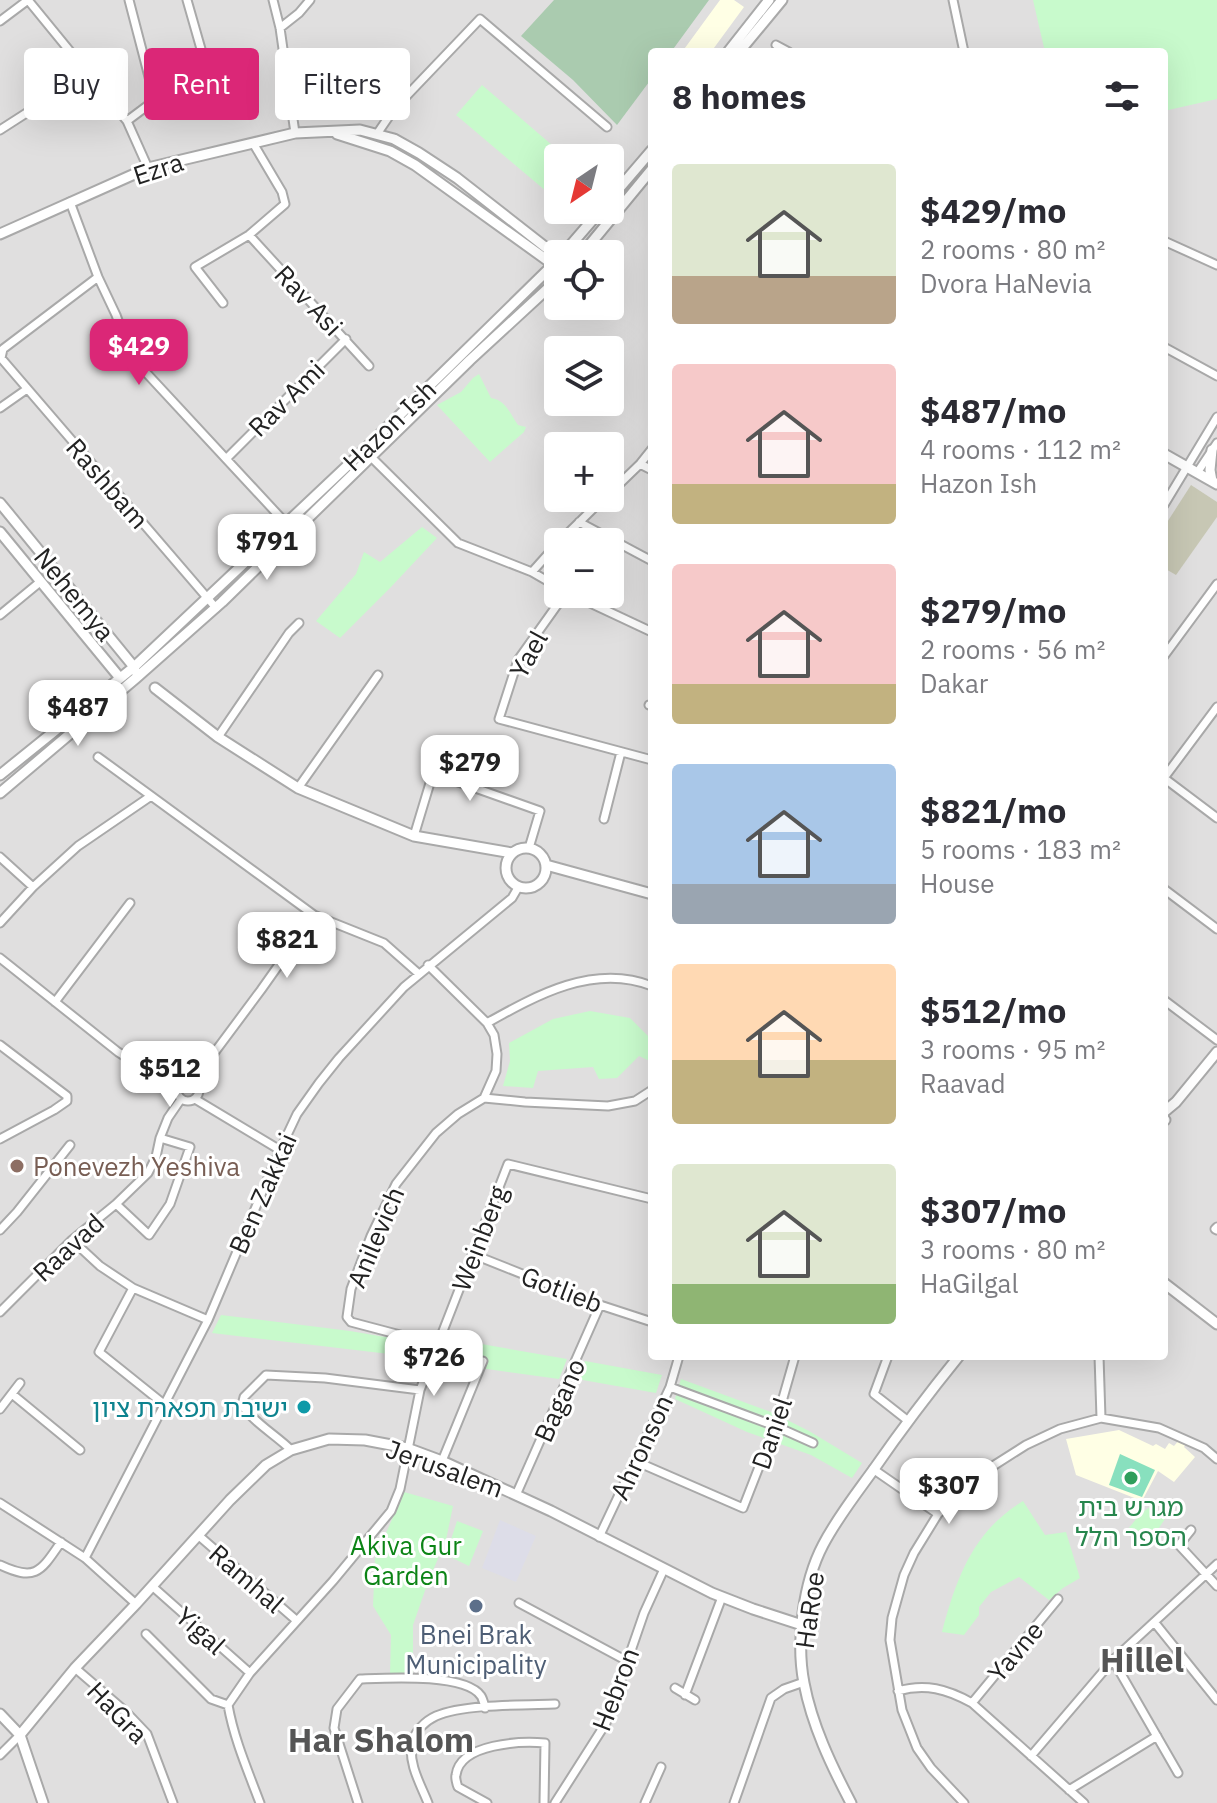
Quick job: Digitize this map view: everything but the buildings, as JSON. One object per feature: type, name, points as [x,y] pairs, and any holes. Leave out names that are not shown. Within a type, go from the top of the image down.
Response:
[{"type":"street","points":[[0,21],[28,0],[66,48]]},
{"type":"street","points":[[129,0],[144,58]]},
{"type":"street","points":[[187,0],[201,48]]},
{"type":"street","points":[[273,0],[295,133]]},
{"type":"street","points":[[280,28],[310,0]]},
{"type":"street","points":[[731,48],[769,0]]},
{"type":"street","points":[[742,48],[782,0]]},
{"type":"street","points":[[953,0],[963,48]]},
{"type":"street","points":[[377,134],[394,109],[480,19],[607,127]]},
{"type":"street","points":[[776,45],[782,48]]},
{"type":"street","points":[[144,108],[127,121],[148,168]]},
{"type":"street","points":[[0,130],[24,115]]},
{"type":"street","name":"Ezra","points":[[0,234],[148,168],[295,133],[360,130],[394,139],[457,178],[544,252]]},
{"type":"street","name":"Ezra","points":[[326,131],[390,151],[415,165],[544,254]]},
{"type":"street","points":[[223,303],[195,267],[249,235],[285,204],[282,192],[253,143]]},
{"type":"street","points":[[624,183],[648,155]]},
{"type":"street","points":[[594,240],[648,174]]},
{"type":"street","points":[[70,202],[98,277],[127,345],[139,365],[294,532]]},
{"type":"street","points":[[575,240],[589,224]]},
{"type":"street","name":"Rav Asi","points":[[249,235],[369,366]]},
{"type":"street","points":[[1168,243],[1217,265]]},
{"type":"street","name":"Hazon Ish","points":[[0,793],[216,608],[544,276]]},
{"type":"street","name":"Rashbam","points":[[98,277],[3,349],[1,357],[216,608]]},
{"type":"street","name":"Hazon Ish","points":[[0,775],[134,667],[285,522],[367,454],[544,292]]},
{"type":"street","name":"Rav Ami","points":[[227,458],[346,339]]},
{"type":"street","points":[[1168,349],[1217,376]]},
{"type":"street","points":[[0,408],[27,389]]},
{"type":"street","points":[[1168,498],[1217,417]]},
{"type":"street","points":[[1197,473],[1215,446]]},
{"type":"street","points":[[1215,446],[1210,470],[1215,483]]},
{"type":"street","points":[[367,454],[458,543],[544,579]]},
{"type":"street","points":[[624,479],[648,454]]},
{"type":"street","points":[[1168,456],[1215,483]]},
{"type":"street","points":[[640,464],[648,468]]},
{"type":"street","name":"Nehemya","points":[[0,503],[134,667],[136,678],[120,678],[0,532]]},
{"type":"street","points":[[573,528],[589,512]]},
{"type":"street","points":[[579,522],[648,559]]},
{"type":"street","points":[[532,572],[544,559]]},
{"type":"street","points":[[0,615],[40,582]]},
{"type":"street","points":[[1168,651],[1217,585]]},
{"type":"street","name":"Yael","points":[[555,608],[518,660],[499,719],[621,752]]},
{"type":"street","points":[[601,608],[648,630]]},
{"type":"street","points":[[218,737],[299,623]]},
{"type":"street","points":[[298,788],[378,675]]},
{"type":"street","points":[[155,688],[218,737],[298,788],[414,836],[512,853],[529,848],[540,854],[546,865],[546,872],[539,883],[533,887],[519,886],[509,878],[506,865],[512,853]]},
{"type":"street","points":[[1168,773],[1217,707]]},
{"type":"street","points":[[604,819],[621,752],[648,759]]},
{"type":"street","points":[[98,757],[314,915],[384,943],[419,974]]},
{"type":"street","points":[[414,836],[433,773],[540,811],[529,848]]},
{"type":"street","points":[[1168,781],[1216,816]]},
{"type":"street","points":[[0,923],[33,887],[78,846],[151,796]]},
{"type":"street","points":[[0,857],[33,887]]},
{"type":"street","points":[[546,865],[648,893]]},
{"type":"street","name":"Ben Zakkai","points":[[85,1558],[208,1320],[297,1114],[319,1083],[386,1007],[428,965],[512,898],[519,886]]},
{"type":"street","points":[[1168,892],[1217,929]]},
{"type":"street","points":[[55,1002],[130,903]]},
{"type":"street","points":[[194,1080],[314,915]]},
{"type":"street","points":[[0,958],[118,1052],[177,1089],[181,1099],[195,1099],[280,1150]]},
{"type":"street","points":[[428,965],[487,1023],[494,1035],[496,1071],[484,1098],[608,1106],[635,1101],[648,1093]]},
{"type":"street","points":[[487,1023],[533,997],[571,983],[615,977],[648,984]]},
{"type":"street","points":[[1168,1003],[1217,1040]]},
{"type":"street","points":[[0,1045],[67,1096],[65,1104],[0,1139]]},
{"type":"street","points":[[1168,1113],[1217,1052]]},
{"type":"street","points":[[177,1089],[183,1080],[194,1080],[200,1089],[195,1099]]},
{"type":"street","name":"Anilevich","points":[[438,1342],[351,1322],[347,1317],[351,1289],[371,1236],[396,1184],[436,1133],[484,1098]]},
{"type":"street","name":"Raavad","points":[[0,1312],[72,1240],[148,1173],[168,1118],[181,1099]]},
{"type":"street","points":[[116,1204],[149,1235],[170,1204],[190,1147],[160,1138]]},
{"type":"street","points":[[0,1230],[70,1145]]},
{"type":"street","name":"Weinberg","points":[[228,1705],[250,1673],[391,1511],[400,1489],[420,1390],[508,1164],[648,1198]]},
{"type":"street","points":[[72,1240],[100,1266],[133,1288],[208,1320]]},
{"type":"street","name":"Gotlieb","points":[[472,1254],[648,1321]]},
{"type":"street","points":[[1168,1286],[1217,1324]]},
{"type":"street","points":[[133,1288],[99,1352],[165,1405]]},
{"type":"street","name":"Bagano","points":[[516,1495],[600,1305]]},
{"type":"street","name":"Ahronson","points":[[599,1537],[670,1387],[678,1360]]},
{"type":"street","name":"Daniel","points":[[635,1461],[743,1508],[775,1426],[794,1360]]},
{"type":"street","points":[[887,1360],[874,1394],[907,1420]]},
{"type":"street","name":"HaRoe","points":[[851,1803],[822,1740],[804,1682],[802,1625],[808,1586],[821,1549],[833,1528],[907,1420],[956,1360]]},
{"type":"street","points":[[1099,1360],[1101,1418]]},
{"type":"street","points":[[442,1461],[483,1361]]},
{"type":"street","points":[[291,1450],[247,1413],[242,1405],[244,1397],[266,1375],[325,1378],[420,1390]]},
{"type":"street","points":[[0,1409],[20,1383]]},
{"type":"street","points":[[670,1387],[813,1443]]},
{"type":"street","points":[[12,1394],[80,1450]]},
{"type":"street","points":[[964,1803],[917,1748],[902,1710],[890,1640],[904,1575],[938,1514],[960,1491],[1026,1445],[1060,1429],[1101,1418],[1159,1428],[1204,1448],[1217,1459]]},
{"type":"street","name":"Jerusalem","points":[[0,1755],[75,1668],[266,1465],[291,1450],[329,1439],[365,1440],[407,1448],[442,1461],[722,1597],[802,1625]]},
{"type":"street","points":[[873,1469],[938,1514]]},
{"type":"street","points":[[0,1503],[85,1558],[136,1604]]},
{"type":"street","points":[[1191,1530],[1179,1545],[1217,1586]]},
{"type":"street","name":"Ramhal","points":[[198,1535],[296,1620]]},
{"type":"street","points":[[0,1565],[27,1574],[42,1569],[61,1542]]},
{"type":"street","points":[[1031,1756],[1113,1660],[1217,1564]]},
{"type":"street","name":"Hebron","points":[[555,1803],[606,1723],[644,1613],[664,1569]]},
{"type":"street","name":"Yigal","points":[[152,1586],[250,1673]]},
{"type":"street","points":[[685,1695],[722,1597]]},
{"type":"street","name":"Yavne","points":[[972,1703],[1058,1599]]},
{"type":"street","points":[[519,1603],[627,1661]]},
{"type":"street","points":[[1155,1623],[1217,1700]]},
{"type":"street","points":[[146,1634],[211,1699],[228,1705],[260,1803]]},
{"type":"street","points":[[1113,1660],[1178,1773]]},
{"type":"street","name":"HaGra","points":[[75,1668],[147,1734],[173,1803]]},
{"type":"street","points":[[358,1803],[334,1728],[337,1709],[360,1679],[416,1678],[470,1686],[482,1696],[485,1708]]},
{"type":"street","points":[[734,1803],[771,1698],[784,1689],[804,1682]]},
{"type":"street","points":[[898,1691],[911,1687],[933,1687],[972,1703],[1084,1803]]},
{"type":"street","points":[[675,1688],[695,1700]]},
{"type":"street","points":[[428,1803],[413,1767],[412,1744],[420,1727],[436,1716],[462,1709],[555,1704]]},
{"type":"street","points":[[0,1714],[20,1735],[43,1803]]},
{"type":"street","points":[[1069,1790],[1157,1736]]},
{"type":"street","points":[[487,1803],[458,1787],[455,1776],[460,1763],[474,1752],[494,1745],[532,1742],[545,1743],[544,1803]]},
{"type":"street","points":[[645,1803],[661,1767]]},
{"type":"shaded area","points":[[0,0],[1217,0],[1217,1803],[0,1803]]},
{"type":"shaded area","points":[[554,0],[709,0],[674,48],[648,48],[648,83],[617,125],[573,80],[521,36]]},
{"type":"shaded area","points":[[720,0],[734,0],[744,7],[714,48],[685,48]]},
{"type":"shaded area","points":[[1191,485],[1217,502],[1217,517],[1176,575],[1168,570],[1168,521]]},
{"type":"shaded area","points":[[1119,1430],[1165,1449],[1169,1443],[1174,1446],[1180,1439],[1195,1457],[1174,1482],[1158,1471],[1142,1501],[1076,1475],[1066,1439]]},
{"type":"shaded area","points":[[500,1520],[536,1536],[516,1582],[482,1568]]},
{"type":"green space","points":[[1033,0],[1217,0],[1217,99],[1168,110],[1168,48],[1044,48]]},
{"type":"green space","points":[[482,85],[551,144],[544,144],[544,189],[456,115]]},
{"type":"green space","points":[[479,374],[491,398],[504,405],[518,425],[526,427],[490,462],[437,405],[461,392]]},
{"type":"green space","points":[[422,527],[437,538],[340,638],[316,621],[356,574],[364,552],[380,562]]},
{"type":"green space","points":[[590,1011],[630,1018],[648,1036],[648,1060],[639,1056],[617,1078],[599,1079],[593,1067],[538,1071],[533,1088],[503,1086],[510,1061],[509,1043],[553,1019]]},
{"type":"green space","points":[[221,1315],[426,1344],[423,1358],[212,1333]]},
{"type":"green space","points":[[453,1339],[567,1359],[559,1379],[444,1363]]},
{"type":"green space","points":[[585,1361],[662,1375],[656,1393],[577,1379]]},
{"type":"green space","points":[[681,1379],[771,1412],[862,1463],[852,1478],[811,1455],[747,1432],[675,1399]]},
{"type":"green space","name":"מגרש בית הספר הלל","points":[[1120,1454],[1155,1470],[1142,1497],[1109,1485]]},
{"type":"green space","name":"Akiva Gur Garden","points":[[404,1492],[453,1506],[446,1540],[413,1625],[413,1675],[390,1675],[391,1635],[373,1606],[375,1558]]},
{"type":"green space","points":[[1023,1501],[1045,1535],[1066,1532],[1080,1578],[1049,1600],[1019,1577],[991,1592],[964,1635],[942,1632],[969,1558],[991,1527]]},
{"type":"green space","points":[[1150,1507],[1165,1519],[1152,1538],[1141,1545],[1128,1529]]},
{"type":"green space","points":[[457,1521],[483,1531],[469,1566],[446,1555]]},
{"type":"place","name":"Ponevezh Yeshiva","points":[[17,1166]]},
{"type":"place","name":"ישיבת תפארת ציון","points":[[304,1407]]},
{"type":"place","name":"מגרש בית הספר הלל","points":[[1131,1478]]},
{"type":"place","name":"Bnei Brak Municipality","points":[[476,1606]]},
{"type":"district","name":"Hillel","points":[[1142,1659]]},
{"type":"district","name":"Har Shalom","points":[[381,1739]]}]
